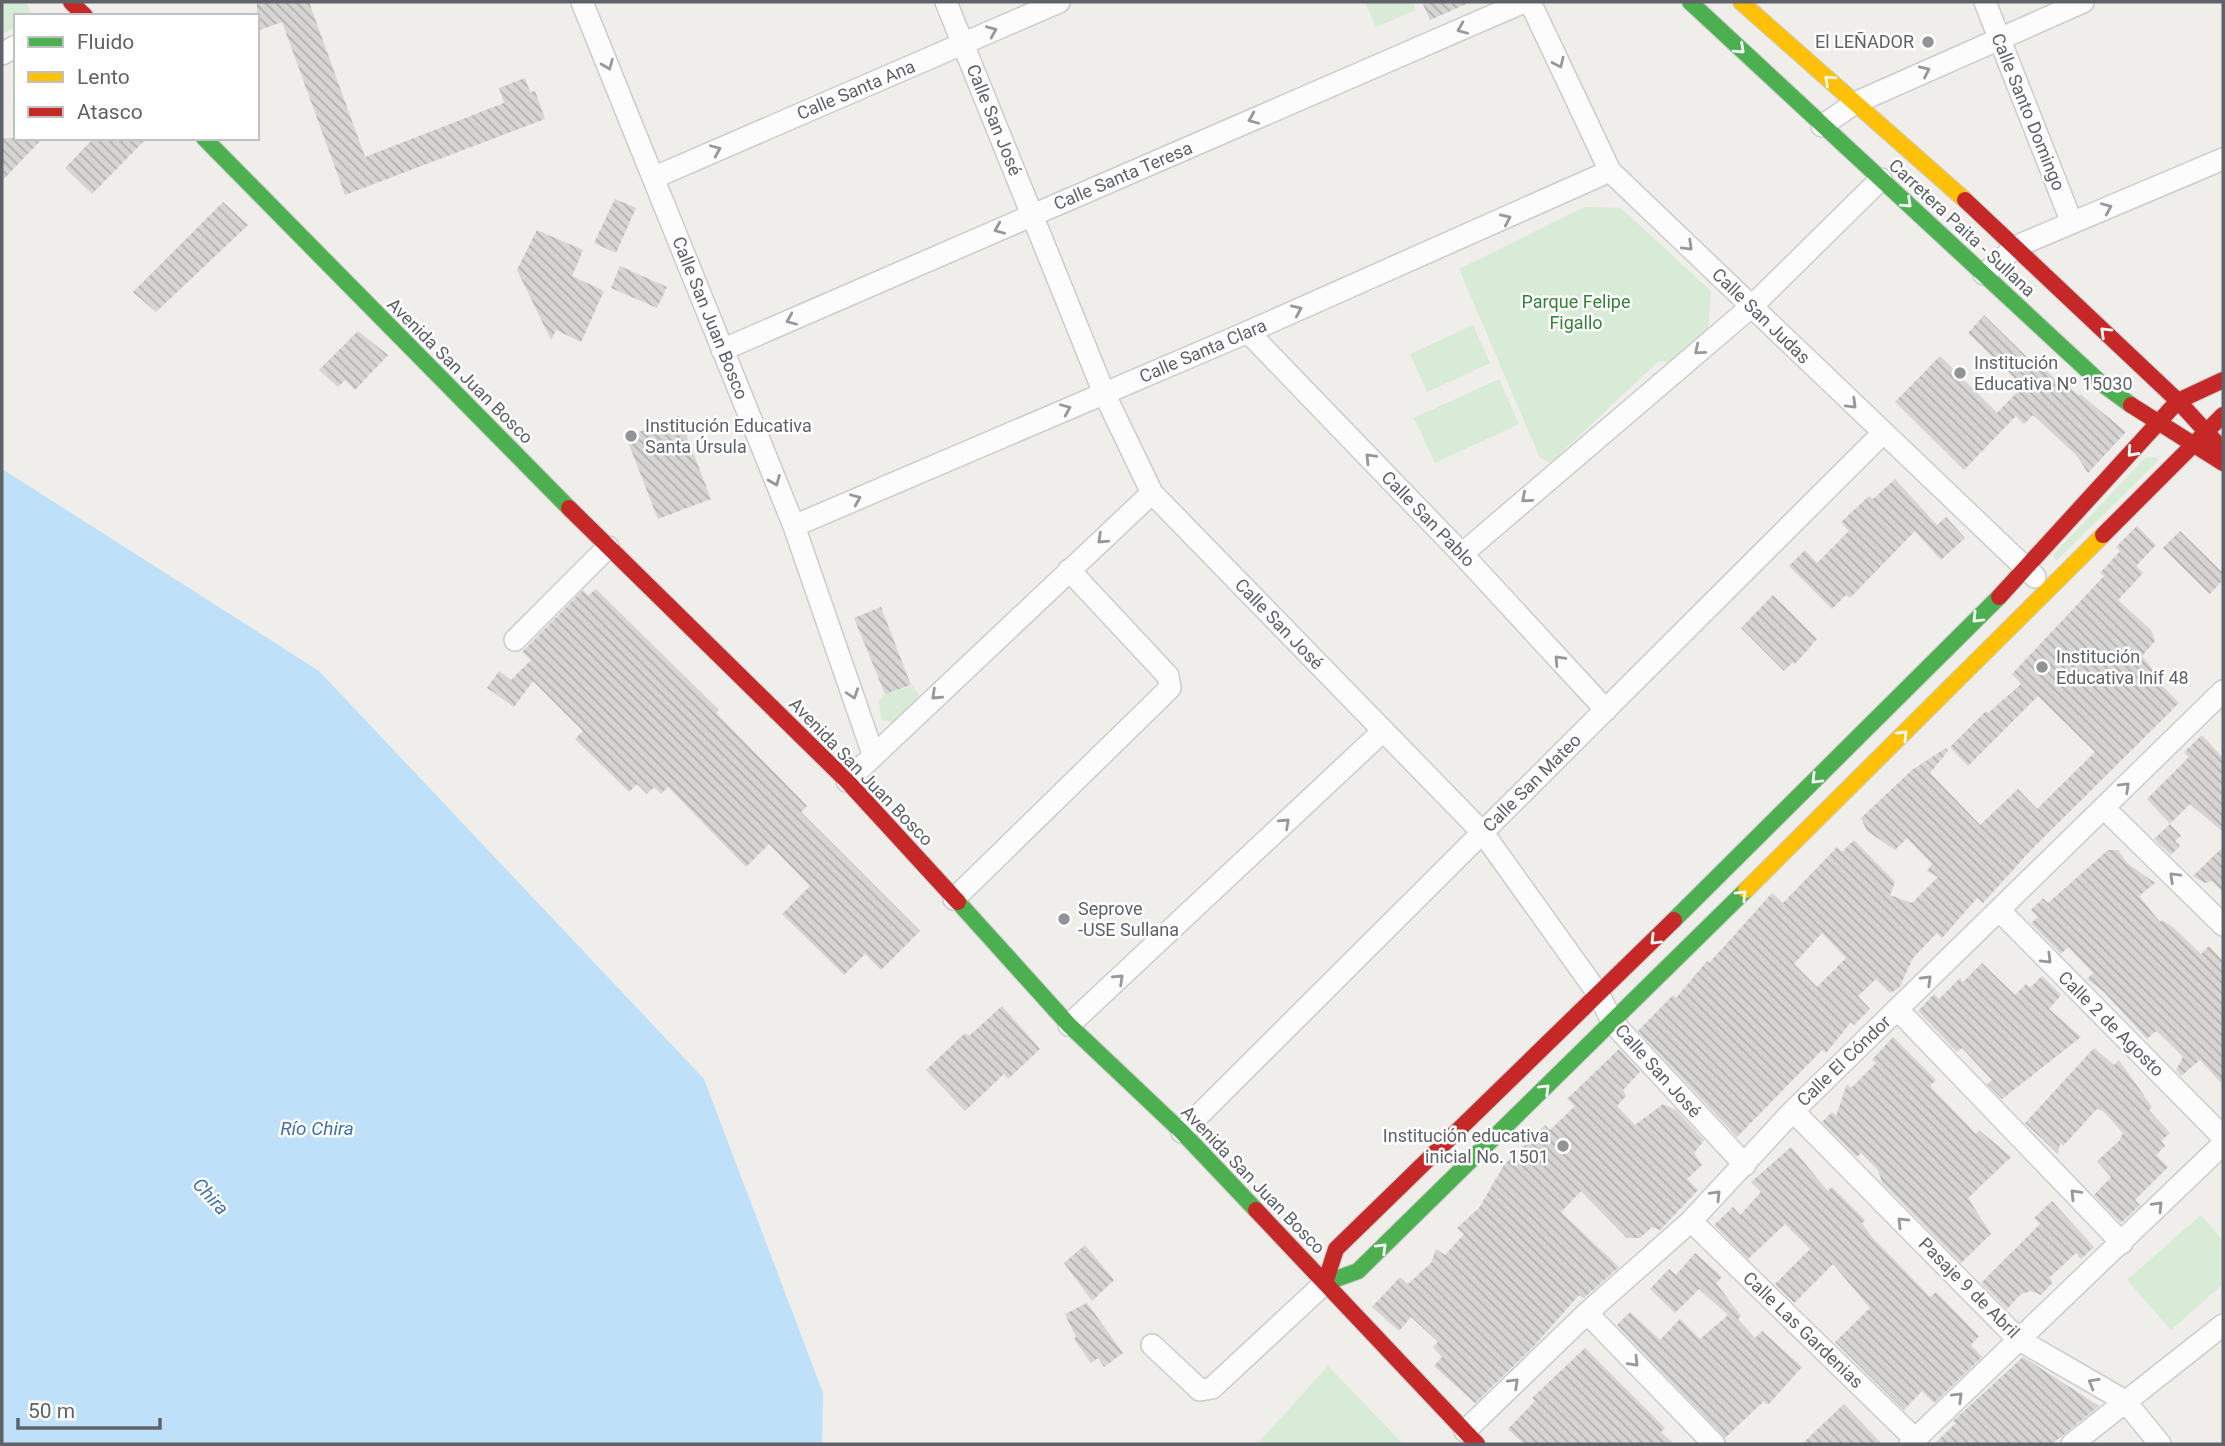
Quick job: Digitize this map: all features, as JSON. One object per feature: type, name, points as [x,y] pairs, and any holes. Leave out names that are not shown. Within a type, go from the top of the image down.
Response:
[{"type":"street","name":"Calle San Juan Bosco","points":[[582,2],[794,526],[873,754]]},
{"type":"street","name":"Calle San José","points":[[946,2],[1104,393],[1152,493],[1483,833],[1599,996],[1613,1023],[1745,1165]]},
{"type":"street","name":"Calle Santa Ana","points":[[653,178],[1059,2]]},
{"type":"street","name":"Calle San Judas","points":[[1527,2],[1610,171],[2048,590]]},
{"type":"street","name":"Calle Santa Teresa","points":[[723,350],[1527,2]]},
{"type":"street","name":"Carretera Paita - Sullana","points":[[1690,2],[2101,383],[2191,446],[2223,463]]},
{"type":"street","name":"Carretera Paita - Sullana","points":[[1741,2],[2017,246],[2178,401],[2223,450]]},
{"type":"street","name":"Calle Santo Domingo","points":[[1985,2],[2072,223]]},
{"type":"street","points":[[1822,126],[1855,103],[2083,2]]},
{"type":"street","name":"Avenida San Juan Bosco","points":[[206,140],[608,547],[847,781],[1069,1026],[1182,1132],[1471,1438]]},
{"type":"street","points":[[1984,274],[2017,246],[2223,159]]},
{"type":"street","name":"Calle Santa Clara","points":[[794,526],[1248,332],[1610,171]]},
{"type":"street","points":[[1462,554],[1752,306],[1881,180]]},
{"type":"street","name":"Calle San Pablo","points":[[1248,332],[1462,554],[1606,710]]},
{"type":"street","points":[[1325,1283],[1336,1249],[1599,996],[2026,569],[2178,401],[2223,380]]},
{"type":"street","points":[[1152,1345],[1200,1390],[1206,1391],[1325,1283],[1359,1271],[1613,1023],[2223,415]]},
{"type":"street","name":"Calle San Mateo","points":[[1182,1132],[1882,434]]},
{"type":"street","points":[[847,781],[1152,493]]},
{"type":"street","points":[[515,640],[608,547]]},
{"type":"street","points":[[954,899],[1170,688],[1168,676],[1069,570]]},
{"type":"street","name":"Calle El Cóndor","points":[[1471,1438],[1587,1313],[1691,1221],[1793,1111],[1897,1009],[2104,808],[2219,704]]},
{"type":"street","points":[[1069,1026],[1383,731]]},
{"type":"street","points":[[2104,808],[2223,925]]},
{"type":"street","name":"Calle 2 de Agosto","points":[[1999,910],[2223,1137]]},
{"type":"street","points":[[1897,1009],[2122,1243]]},
{"type":"street","name":"Pasaje 9 de Abril","points":[[1793,1111],[2018,1339],[2125,1401],[2160,1444]]},
{"type":"street","points":[[1912,1442],[2223,1144]]},
{"type":"street","name":"Calle Las Gardenias","points":[[1691,1221],[1912,1442]]},
{"type":"street","points":[[1587,1313],[1714,1444]]},
{"type":"street","points":[[2072,1444],[2223,1325]]},
{"type":"green space","points":[[2,2],[26,2],[32,14],[14,14],[14,28],[2,34]]},
{"type":"green space","points":[[1365,2],[1413,2],[1416,10],[1376,27]]},
{"type":"green space","name":"Parque Felipe Figallo","points":[[1584,207],[1621,208],[1711,291],[1708,332],[1676,362],[1659,361],[1550,463],[1540,458],[1459,269]]},
{"type":"green space","points":[[1473,325],[1490,363],[1427,392],[1410,354]]},
{"type":"green space","points":[[1499,379],[1519,424],[1435,463],[1414,418]]},
{"type":"green space","points":[[2146,457],[2156,457],[2158,461],[2056,561],[2053,555]]},
{"type":"green space","points":[[913,686],[923,703],[899,724],[881,720],[879,700],[885,694]]},
{"type":"green space","points":[[2201,1215],[2223,1241],[2223,1284],[2171,1330],[2127,1280]]},
{"type":"green space","points":[[1328,1366],[1403,1444],[1257,1444]]},
{"type":"water","name":"Río Chira","points":[[2,469],[319,671],[704,1079],[823,1393],[822,1444],[2,1444]]},
{"type":"building","points":[[257,2],[309,2],[365,157],[504,103],[499,88],[525,78],[530,92],[535,91],[545,119],[345,195],[282,22],[259,30]]},
{"type":"building","points":[[1422,2],[1471,2],[1430,20]]},
{"type":"building","points":[[2,138],[41,140],[2,181]]},
{"type":"building","points":[[92,140],[145,140],[92,194],[65,168]]},
{"type":"building","points":[[615,199],[636,208],[616,253],[594,243]]},
{"type":"building","points":[[223,202],[248,225],[156,312],[133,292]]},
{"type":"building","points":[[537,230],[583,250],[572,276],[604,291],[581,342],[556,330],[551,340],[517,270]]},
{"type":"building","points":[[620,266],[667,287],[657,308],[611,288]]},
{"type":"building","points":[[1984,315],[2039,369],[2042,366],[2067,391],[2070,388],[2079,396],[2080,394],[2126,432],[2088,473],[2076,455],[2033,415],[2024,424],[2016,416],[1964,470],[1895,402],[1940,356],[1997,413],[2023,386],[1968,333]]},
{"type":"building","points":[[358,331],[388,355],[355,390],[345,380],[338,387],[319,370]]},
{"type":"building","points":[[679,416],[711,499],[658,519],[626,437]]},
{"type":"building","points":[[1895,479],[1937,525],[1946,517],[1965,538],[1941,560],[1915,531],[1850,598],[1846,595],[1832,609],[1789,566],[1805,550],[1817,563],[1849,531],[1841,522],[1869,496],[1873,499]]},
{"type":"building","points":[[2137,526],[2156,545],[2136,566],[2143,573],[2118,600],[2151,630],[2155,641],[2142,656],[2154,671],[2151,674],[2179,703],[2031,850],[1983,903],[1977,898],[1942,938],[1937,933],[1913,958],[1899,988],[1890,993],[1876,979],[1858,996],[1870,1009],[1854,1025],[1851,1022],[1826,1053],[1822,1050],[1737,1137],[1638,1031],[1673,995],[1676,998],[1772,893],[1783,903],[1837,847],[1842,852],[1854,840],[1895,882],[1890,895],[1912,903],[1938,877],[1927,871],[1932,864],[1907,838],[1895,850],[1867,831],[1861,818],[1912,770],[1946,748],[1948,751],[1930,773],[1980,825],[2018,789],[2037,809],[2095,752],[2038,696],[1968,766],[1950,747],[1986,711],[1988,713],[2021,684],[2012,674],[2104,576],[2100,573],[2120,551],[2116,547]],"holes":[[[1822,933],[1846,958],[1817,987],[1794,964]]]},
{"type":"building","points":[[2180,531],[2223,573],[2223,580],[2210,594],[2163,548]]},
{"type":"building","points":[[596,589],[719,710],[716,713],[807,806],[801,812],[920,931],[881,970],[865,954],[844,975],[782,914],[810,886],[769,844],[746,867],[668,787],[661,794],[654,787],[647,794],[637,784],[629,792],[575,739],[583,731],[533,681],[514,707],[487,688],[499,671],[511,680],[531,660],[522,652],[583,590],[588,596]]},
{"type":"building","points":[[1773,595],[1817,639],[1795,664],[1793,662],[1784,671],[1741,628]]},
{"type":"building","points":[[881,607],[911,685],[885,694],[854,618]]},
{"type":"building","points":[[2202,735],[2223,758],[2223,832],[2190,804],[2170,824],[2147,799],[2189,757],[2184,752]]},
{"type":"building","points":[[2170,824],[2181,836],[2175,841],[2180,846],[2171,855],[2154,839]]},
{"type":"building","points":[[2223,847],[2223,892],[2212,881],[2205,883],[2193,876]]},
{"type":"building","points":[[2108,850],[2118,850],[2127,863],[2155,883],[2139,896],[2160,922],[2162,920],[2174,928],[2201,954],[2209,946],[2223,961],[2223,1085],[2200,1060],[2181,1076],[2176,1070],[2183,1057],[2156,1031],[2147,1039],[2104,992],[2087,979],[2093,973],[2068,947],[2061,954],[2031,923],[2038,917],[2031,910],[2043,898],[2048,903]]},
{"type":"building","points":[[1982,963],[2015,995],[2026,984],[2030,988],[2042,976],[2061,995],[2049,1009],[2081,1037],[2002,1099],[1987,1084],[1992,1080],[1962,1048],[1957,1052],[1918,1011],[1934,994],[1939,999],[1960,978],[1963,982]]},
{"type":"building","points":[[1002,1006],[1040,1049],[1008,1079],[1004,1074],[965,1111],[926,1070],[965,1033],[969,1036]]},
{"type":"building","points":[[1893,1037],[1936,1080],[1930,1086],[1976,1134],[1979,1130],[2011,1157],[1968,1198],[1991,1234],[1961,1263],[1882,1182],[1878,1170],[1861,1153],[1857,1157],[1822,1122],[1832,1112],[1836,1116],[1847,1084],[1851,1088],[1876,1063],[1872,1060]]},
{"type":"building","points":[[2094,1048],[2114,1065],[2119,1060],[2152,1107],[2149,1110],[2170,1133],[2161,1141],[2165,1146],[2156,1155],[2168,1167],[2135,1200],[2140,1205],[2121,1223],[2094,1195],[2111,1177],[2097,1161],[2119,1141],[2123,1133],[2103,1111],[2097,1109],[2063,1146],[2060,1143],[2058,1154],[2025,1123]]},
{"type":"building","points":[[1619,1049],[1640,1072],[1623,1090],[1626,1096],[1617,1106],[1635,1125],[1663,1104],[1676,1110],[1704,1140],[1694,1153],[1702,1165],[1687,1179],[1698,1190],[1660,1230],[1652,1227],[1640,1238],[1627,1238],[1581,1191],[1561,1212],[1619,1267],[1584,1298],[1579,1295],[1535,1345],[1475,1403],[1434,1366],[1442,1357],[1433,1347],[1438,1342],[1411,1317],[1399,1331],[1372,1307],[1400,1277],[1408,1284],[1431,1263],[1436,1249],[1445,1255],[1464,1234],[1457,1228],[1479,1208],[1504,1165],[1545,1125],[1550,1130],[1575,1106],[1567,1099]]},
{"type":"building","points":[[1791,1147],[1828,1191],[1832,1187],[1865,1220],[1862,1223],[1872,1237],[1930,1297],[1936,1292],[1979,1336],[1971,1345],[1982,1357],[1934,1403],[1922,1391],[1904,1410],[1835,1342],[1870,1308],[1833,1264],[1794,1303],[1775,1284],[1810,1249],[1785,1224],[1748,1259],[1714,1225],[1733,1207],[1740,1215],[1761,1192],[1751,1182]]},
{"type":"building","points":[[2052,1201],[2094,1247],[2081,1259],[2076,1253],[2049,1278],[2053,1282],[2041,1295],[2031,1291],[2021,1294],[2007,1309],[1981,1283],[2040,1224],[2034,1218]]},
{"type":"building","points":[[1085,1245],[1114,1280],[1092,1301],[1064,1263]]},
{"type":"building","points":[[1695,1253],[1722,1277],[1716,1283],[1741,1316],[1738,1319],[1755,1338],[1762,1331],[1802,1367],[1768,1405],[1764,1401],[1725,1438],[1617,1325],[1630,1312],[1660,1340],[1680,1319],[1700,1339],[1728,1315],[1699,1289],[1675,1313],[1650,1289],[1669,1269],[1676,1275]]},
{"type":"building","points":[[1087,1303],[1123,1353],[1104,1367],[1098,1358],[1091,1363],[1074,1339],[1076,1337],[1065,1314]]},
{"type":"building","points":[[1585,1348],[1665,1428],[1661,1432],[1674,1444],[1524,1444],[1508,1429],[1535,1401],[1532,1398]]},
{"type":"building","points":[[2023,1357],[2099,1406],[2052,1444],[1934,1444],[1956,1423],[1953,1421]]},
{"type":"building","points":[[1844,1404],[1882,1444],[1802,1444]]},
{"type":"traffic: fast","points":[[1690,2],[2101,383],[2131,405]]},
{"type":"traffic: fast","points":[[206,140],[569,508]]},
{"type":"traffic: fast","points":[[1674,920],[1999,597]]},
{"type":"traffic: fast","points":[[1325,1283],[1358,1271],[1746,890]]},
{"type":"traffic: fast","points":[[958,902],[1069,1025],[1182,1132],[1256,1210]]},
{"type":"traffic: slow","points":[[1741,2],[1965,200]]},
{"type":"traffic: slow","points":[[1746,890],[2103,535]]},
{"type":"traffic: jam","points":[[71,2],[83,14]]},
{"type":"traffic: jam","points":[[1965,200],[2178,401],[2223,450]]},
{"type":"traffic: jam","points":[[1999,597],[2178,401],[2223,380]]},
{"type":"traffic: jam","points":[[2131,405],[2223,463]]},
{"type":"traffic: jam","points":[[2103,535],[2223,415]]},
{"type":"traffic: jam","points":[[569,508],[847,781],[958,902]]},
{"type":"traffic: jam","points":[[1325,1283],[1336,1249],[1674,920]]},
{"type":"traffic: jam","points":[[1256,1210],[1477,1444]]},
{"type":"place","name":"El LEÑADOR","points":[[1928,42]]},
{"type":"place","name":"Institución Educativa Nº 15030","points":[[1960,373]]},
{"type":"place","name":"Institución Educativa Santa Úrsula","points":[[631,436]]},
{"type":"place","name":"Institución Educativa Inif 48","points":[[2042,667]]},
{"type":"place","name":"Seprove -USE Sullana","points":[[1064,919]]},
{"type":"place","name":"Institución educativa inicial No. 1501","points":[[1563,1146]]},
{"type":"water label","name":"Chira","points":[[211,1196]]}]
